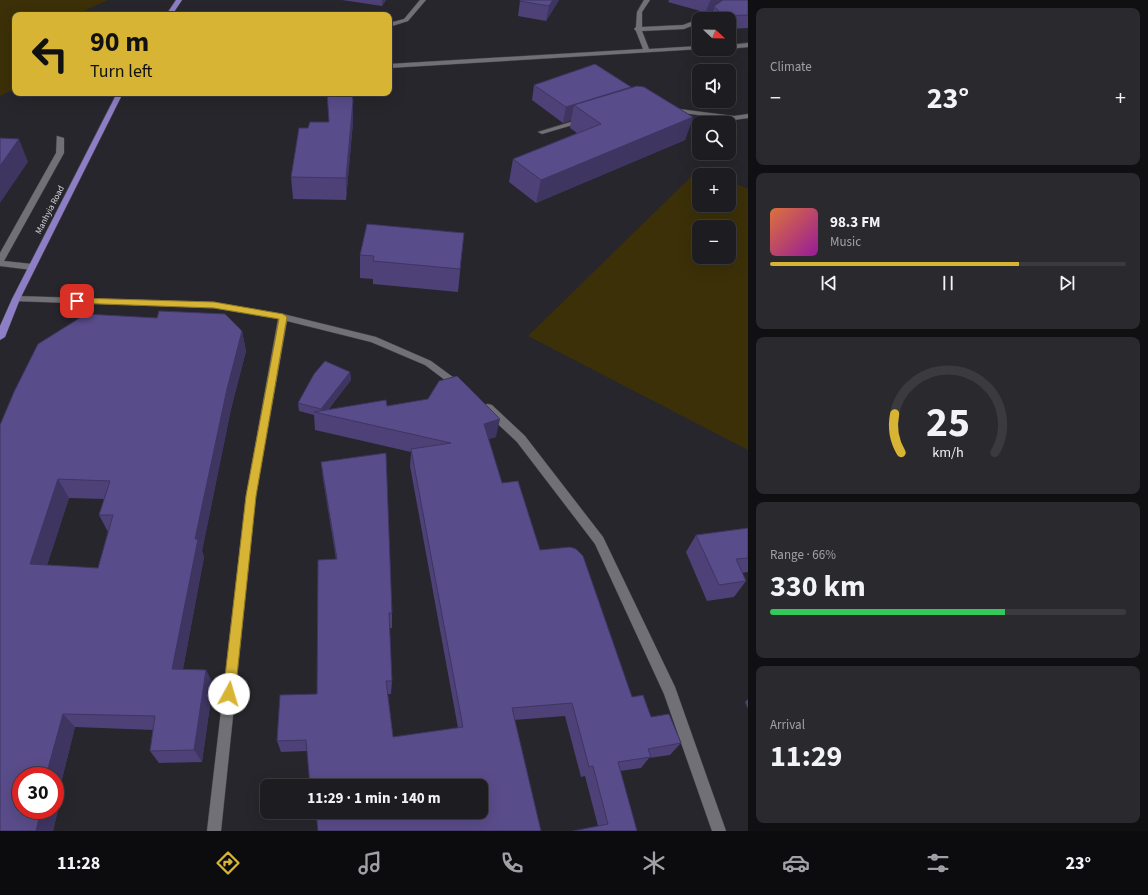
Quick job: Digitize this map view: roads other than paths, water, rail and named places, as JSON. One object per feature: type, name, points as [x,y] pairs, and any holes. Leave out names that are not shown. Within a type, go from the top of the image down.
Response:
[{"type":"main road","points":[[171,12],[179,0]]},
{"type":"main road","name":"Manhyia Road","points":[[0,337],[16,299],[118,96]]},
{"type":"street","points":[[392,24],[406,20],[423,0]]},
{"type":"street","points":[[647,0],[641,6],[637,30],[647,51]]},
{"type":"street","points":[[715,12],[733,0]]},
{"type":"street","points":[[637,30],[684,27],[692,24]]},
{"type":"street","points":[[736,46],[748,46]]},
{"type":"street","points":[[392,66],[692,48]]},
{"type":"street","points":[[660,108],[734,118],[748,116]]},
{"type":"street","points":[[542,132],[594,116]]},
{"type":"street","points":[[0,260],[60,153],[60,138]]},
{"type":"street","points":[[0,263],[32,267]]},
{"type":"street","points":[[16,299],[214,305],[283,317],[373,339],[428,363],[467,390]]},
{"type":"street","points":[[214,831],[251,496],[283,317]]},
{"type":"street","points":[[478,400],[521,439],[599,541],[670,692],[719,831]]}]
